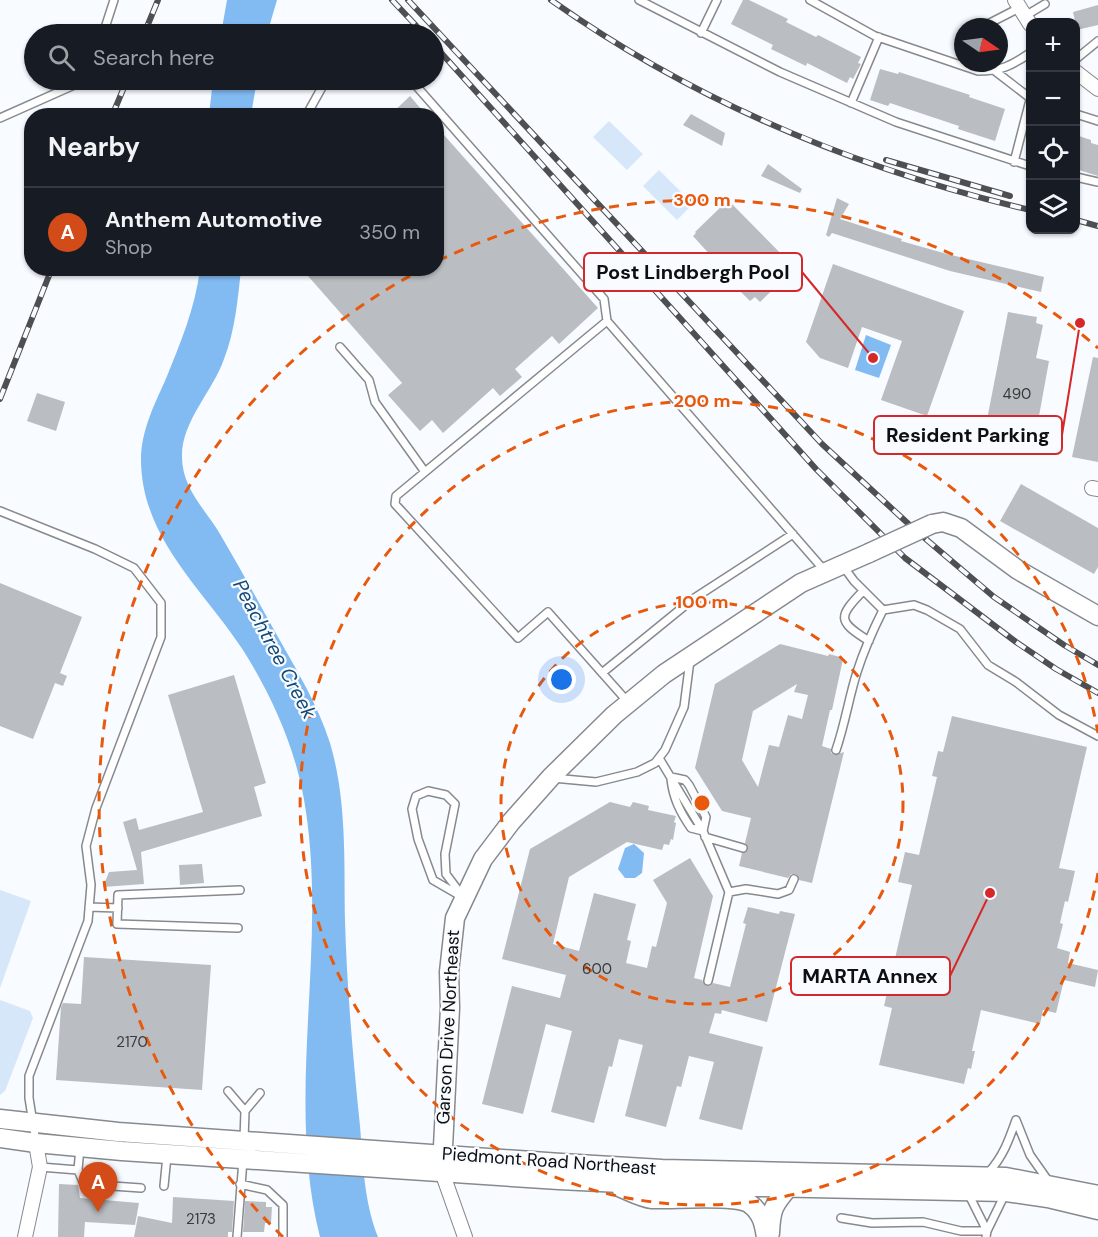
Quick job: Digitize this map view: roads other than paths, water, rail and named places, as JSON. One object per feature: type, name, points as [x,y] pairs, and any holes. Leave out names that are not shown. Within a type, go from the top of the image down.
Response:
[{"type":"main road","name":"Garson Drive Northeast","points":[[442,1163],[450,1008],[449,972],[455,918],[483,859],[511,822],[550,777],[628,703],[664,674],[801,583],[932,524],[943,522],[962,528],[1018,570],[1098,616]]},
{"type":"main road","name":"Piedmont Road Northeast","points":[[0,1119],[243,1149],[442,1163],[605,1182],[1006,1192],[1047,1198],[1098,1210]]},
{"type":"main road","name":"Piedmont Road Northeast","points":[[0,1138],[168,1154],[243,1149]]},
{"type":"main road","name":"Piedmont Road Northeast","points":[[442,1163],[1006,1177],[1098,1195]]},
{"type":"main road","points":[[605,1182],[649,1199],[731,1199],[749,1203],[759,1213],[767,1237]]},
{"type":"main road","points":[[767,1237],[771,1213],[789,1187]]},
{"type":"street","points":[[1080,75],[1098,89]]},
{"type":"street","points":[[25,1237],[40,1167],[36,1143]]},
{"type":"street","points":[[442,1163],[465,1237]]},
{"type":"lane","points":[[106,24],[114,0]]},
{"type":"lane","points":[[639,0],[780,72],[896,122],[1026,165]]},
{"type":"lane","points":[[701,33],[717,0]]},
{"type":"lane","points":[[810,0],[879,37],[954,63]]},
{"type":"lane","points":[[1006,18],[1045,4]]},
{"type":"lane","points":[[852,103],[879,37]]},
{"type":"lane","points":[[1080,56],[1098,41]]},
{"type":"lane","points":[[1008,67],[1026,56]]},
{"type":"lane","points":[[996,72],[1026,96]]},
{"type":"lane","points":[[0,118],[63,90]]},
{"type":"lane","points":[[310,108],[320,90]]},
{"type":"lane","points":[[420,90],[436,108]]},
{"type":"lane","points":[[1014,162],[1026,115]]},
{"type":"lane","points":[[1080,115],[1098,121]]},
{"type":"lane","points":[[444,117],[604,299],[607,321],[793,534],[864,591],[883,610]]},
{"type":"lane","points":[[1080,178],[1098,182]]},
{"type":"lane","points":[[607,321],[396,496],[395,504],[518,639],[548,612],[628,703]]},
{"type":"lane","points":[[340,346],[369,380],[375,402],[425,472]]},
{"type":"lane","points":[[0,511],[94,549],[134,568],[161,603],[161,637],[96,808],[86,846],[91,885],[88,921],[30,1076],[32,1124],[36,1143]]},
{"type":"lane","points":[[602,673],[693,599],[793,534]]},
{"type":"lane","points":[[864,591],[849,605],[844,618],[851,630],[868,641]]},
{"type":"lane","points":[[883,610],[914,605],[960,629],[988,665],[1016,682],[1059,715],[1098,736]]},
{"type":"lane","points":[[836,750],[844,729],[856,673],[883,610]]},
{"type":"lane","points":[[550,777],[596,782],[637,772],[655,762],[665,750],[684,707],[691,657]]},
{"type":"lane","points":[[659,758],[704,834],[729,892],[708,981]]},
{"type":"lane","points":[[670,777],[685,780],[689,785],[706,817],[704,834]]},
{"type":"lane","points":[[428,791],[446,795],[455,804],[445,854],[446,874],[464,898],[433,880],[418,839],[412,809],[416,796],[428,791]]},
{"type":"lane","points":[[704,834],[743,848]]},
{"type":"lane","points":[[729,892],[746,889],[778,894],[789,890],[794,879]]},
{"type":"lane","points":[[238,928],[117,924],[118,895],[240,890]]},
{"type":"lane","points":[[89,907],[118,908]]},
{"type":"lane","points":[[228,1091],[245,1110]]},
{"type":"lane","points":[[237,1237],[245,1110],[260,1094]]},
{"type":"lane","points":[[985,1176],[1004,1152],[1016,1120],[1030,1155],[1050,1184]]},
{"type":"lane","points":[[80,1147],[78,1170],[84,1184],[141,1188]]},
{"type":"lane","points":[[164,1186],[168,1154]]},
{"type":"lane","points":[[40,1167],[78,1170]]},
{"type":"lane","points":[[240,1184],[267,1190],[283,1205],[283,1237]]},
{"type":"lane","points":[[967,1190],[986,1234]]},
{"type":"lane","points":[[986,1234],[1006,1192]]},
{"type":"lane","points":[[841,1218],[872,1223],[923,1222],[986,1234]]},
{"type":"water","points":[[227,0],[277,0],[270,24],[223,24]]},
{"type":"water","points":[[212,90],[255,90],[252,108],[210,108]]},
{"type":"water","name":"Peachtree Creek","points":[[199,276],[240,276],[228,348],[219,371],[187,431],[183,444],[183,468],[195,498],[220,534],[307,689],[330,743],[342,809],[347,972],[363,1168],[373,1224],[378,1237],[320,1237],[310,1185],[306,1132],[306,1079],[312,918],[311,865],[306,812],[291,748],[265,688],[243,650],[193,584],[163,538],[151,514],[144,487],[141,459],[146,429],[195,298]]},
{"type":"water","points":[[866,335],[891,345],[879,378],[855,370]]},
{"type":"water","points":[[634,844],[644,853],[642,873],[635,878],[625,878],[618,869],[625,848]]},
{"type":"railway","points":[[148,24],[158,0]]},
{"type":"railway","points":[[392,0],[415,24]]},
{"type":"railway","points":[[408,0],[430,24]]},
{"type":"railway","points":[[551,0],[606,37],[663,70],[721,101],[781,128],[904,175],[1026,209]]},
{"type":"railway","points":[[444,39],[822,444],[914,529],[994,597],[1064,645],[1098,665]]},
{"type":"railway","points":[[444,56],[816,469],[905,558],[1016,642],[1056,669],[1098,693]]},
{"type":"railway","points":[[115,108],[123,90]]},
{"type":"railway","points":[[886,160],[1010,196]]},
{"type":"railway","points":[[1080,221],[1098,226]]},
{"type":"railway","points":[[0,399],[49,276]]},
{"type":"place","name":"Resident Parking","points":[[1080,323]]},
{"type":"place","name":"Post Lindbergh Pool","points":[[873,358]]},
{"type":"place","name":"MARTA Annex","points":[[990,893]]},
{"type":"place","name":"Anthem Automotive","points":[[98,1212]]}]
